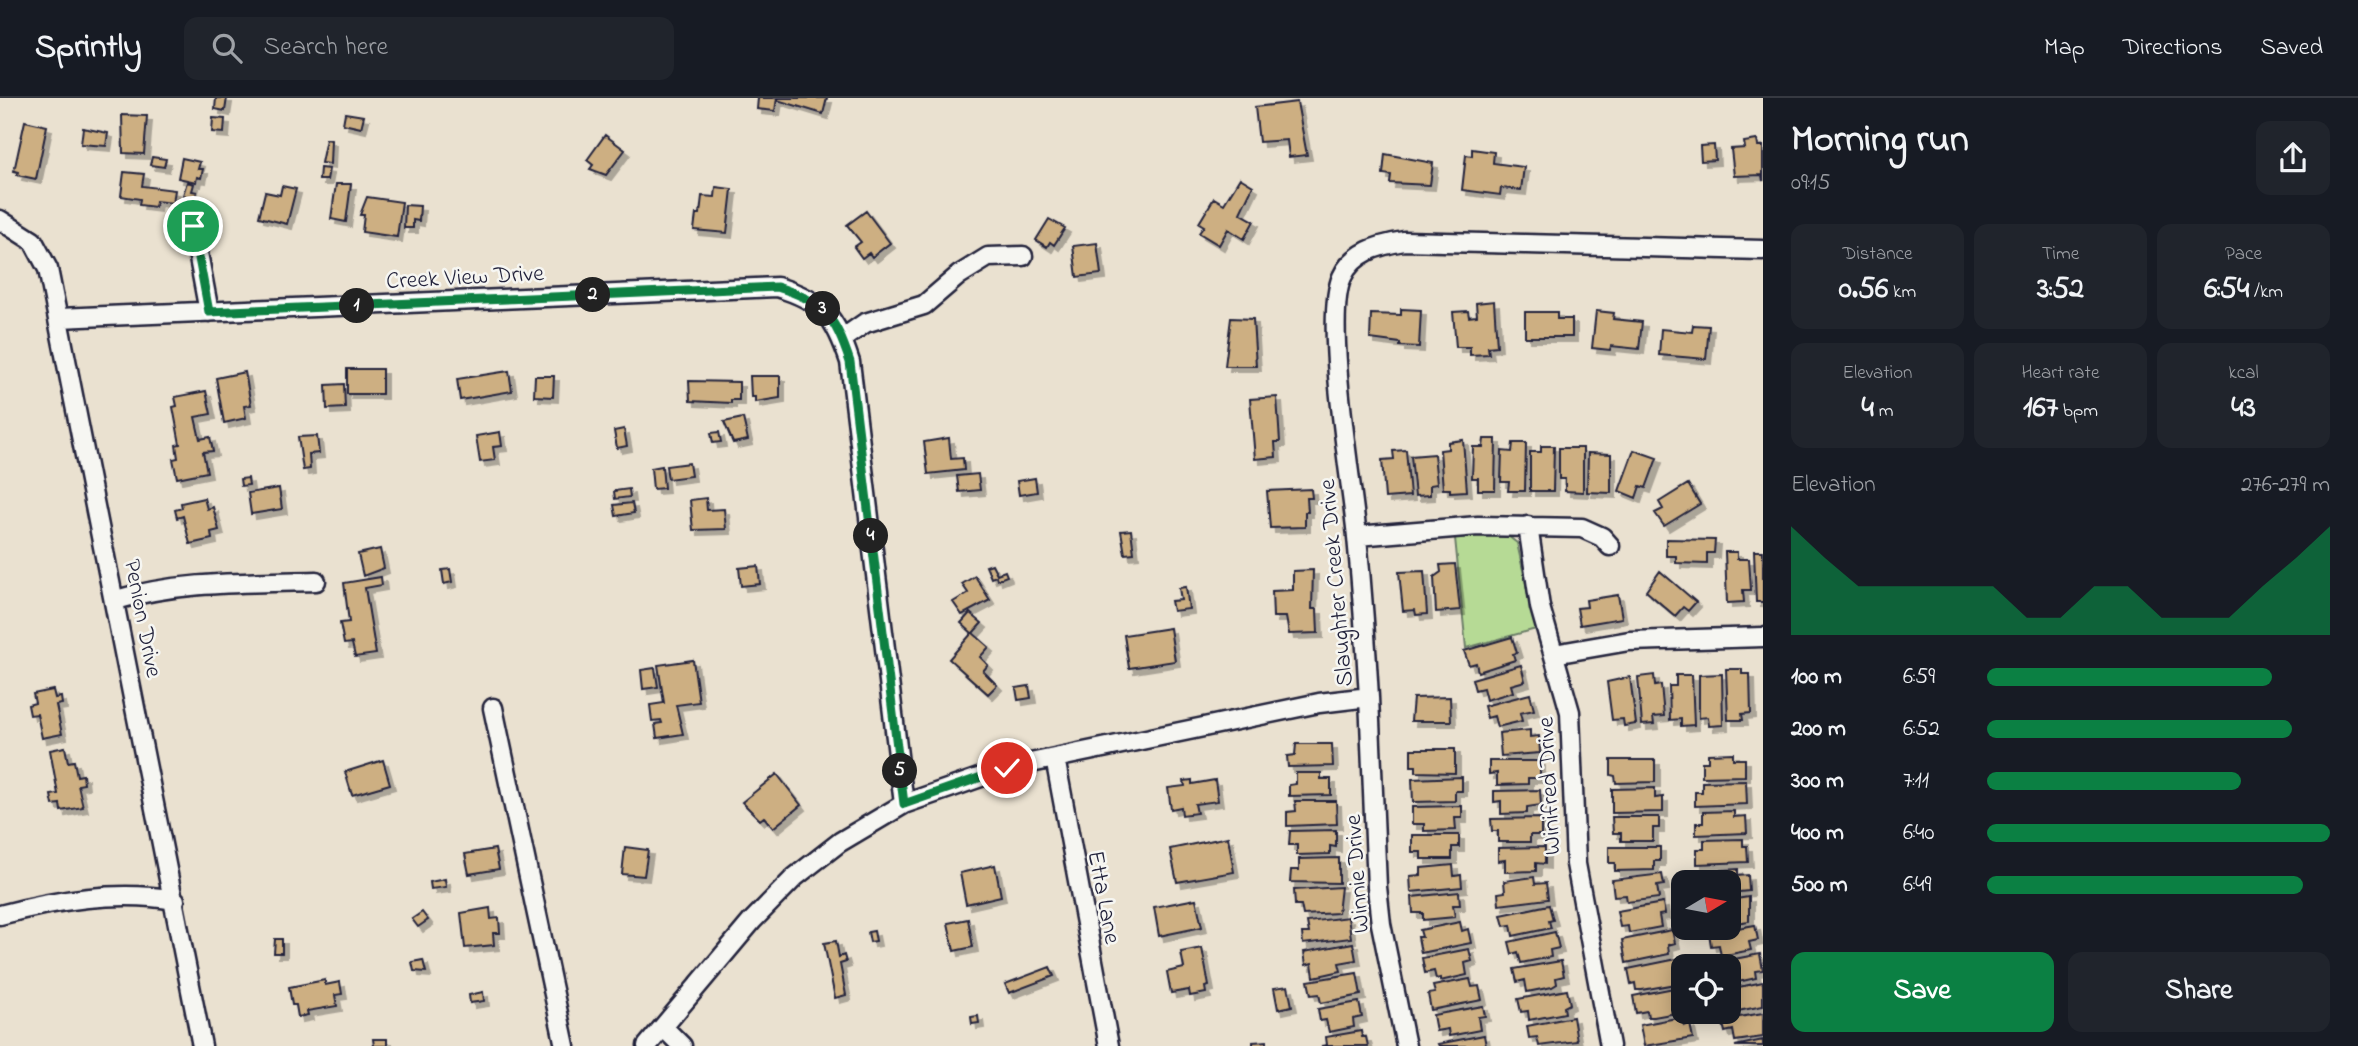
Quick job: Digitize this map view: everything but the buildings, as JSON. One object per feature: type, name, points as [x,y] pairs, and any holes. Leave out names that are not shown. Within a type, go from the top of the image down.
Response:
[{"type":"street","name":"Penion Drive","points":[[0,220],[33,241],[48,269],[116,600],[202,1046]]},
{"type":"street","points":[[193,226],[209,312]]},
{"type":"street","name":"Slaughter Creek Drive","points":[[646,1046],[752,921],[795,877],[841,842],[904,804],[975,778],[1055,758],[1320,703],[1369,697],[1357,536],[1335,309],[1342,277],[1355,259],[1375,247],[1404,242],[1763,250]]},
{"type":"street","points":[[842,339],[865,323],[924,305],[958,275],[988,257],[1023,256]]},
{"type":"street","name":"Creek View Drive","points":[[59,318],[777,287],[800,294],[821,306],[839,329],[850,362],[904,804]]},
{"type":"street","points":[[1357,536],[1478,526],[1582,528],[1602,537],[1610,546]]},
{"type":"street","name":"Winifred Drive","points":[[1528,526],[1535,584],[1570,712],[1576,864],[1610,1046]]},
{"type":"street","points":[[116,600],[154,592],[316,581]]},
{"type":"street","points":[[1553,654],[1629,641],[1763,637]]},
{"type":"street","name":"Winnie Drive","points":[[1369,697],[1381,925],[1406,1046]]},
{"type":"street","points":[[493,708],[565,1046]]},
{"type":"street","name":"Etta Lane","points":[[1055,758],[1109,1046]]},
{"type":"street","points":[[0,915],[81,898],[150,897],[175,900]]},
{"type":"street","points":[[663,1027],[682,1046]]},
{"type":"green space","points":[[1508,536],[1517,543],[1536,629],[1466,648],[1455,538]]},
{"type":"route","points":[[193,226],[209,312],[777,287],[800,294],[821,306],[839,329],[850,362],[904,804],[1007,768]]}]
